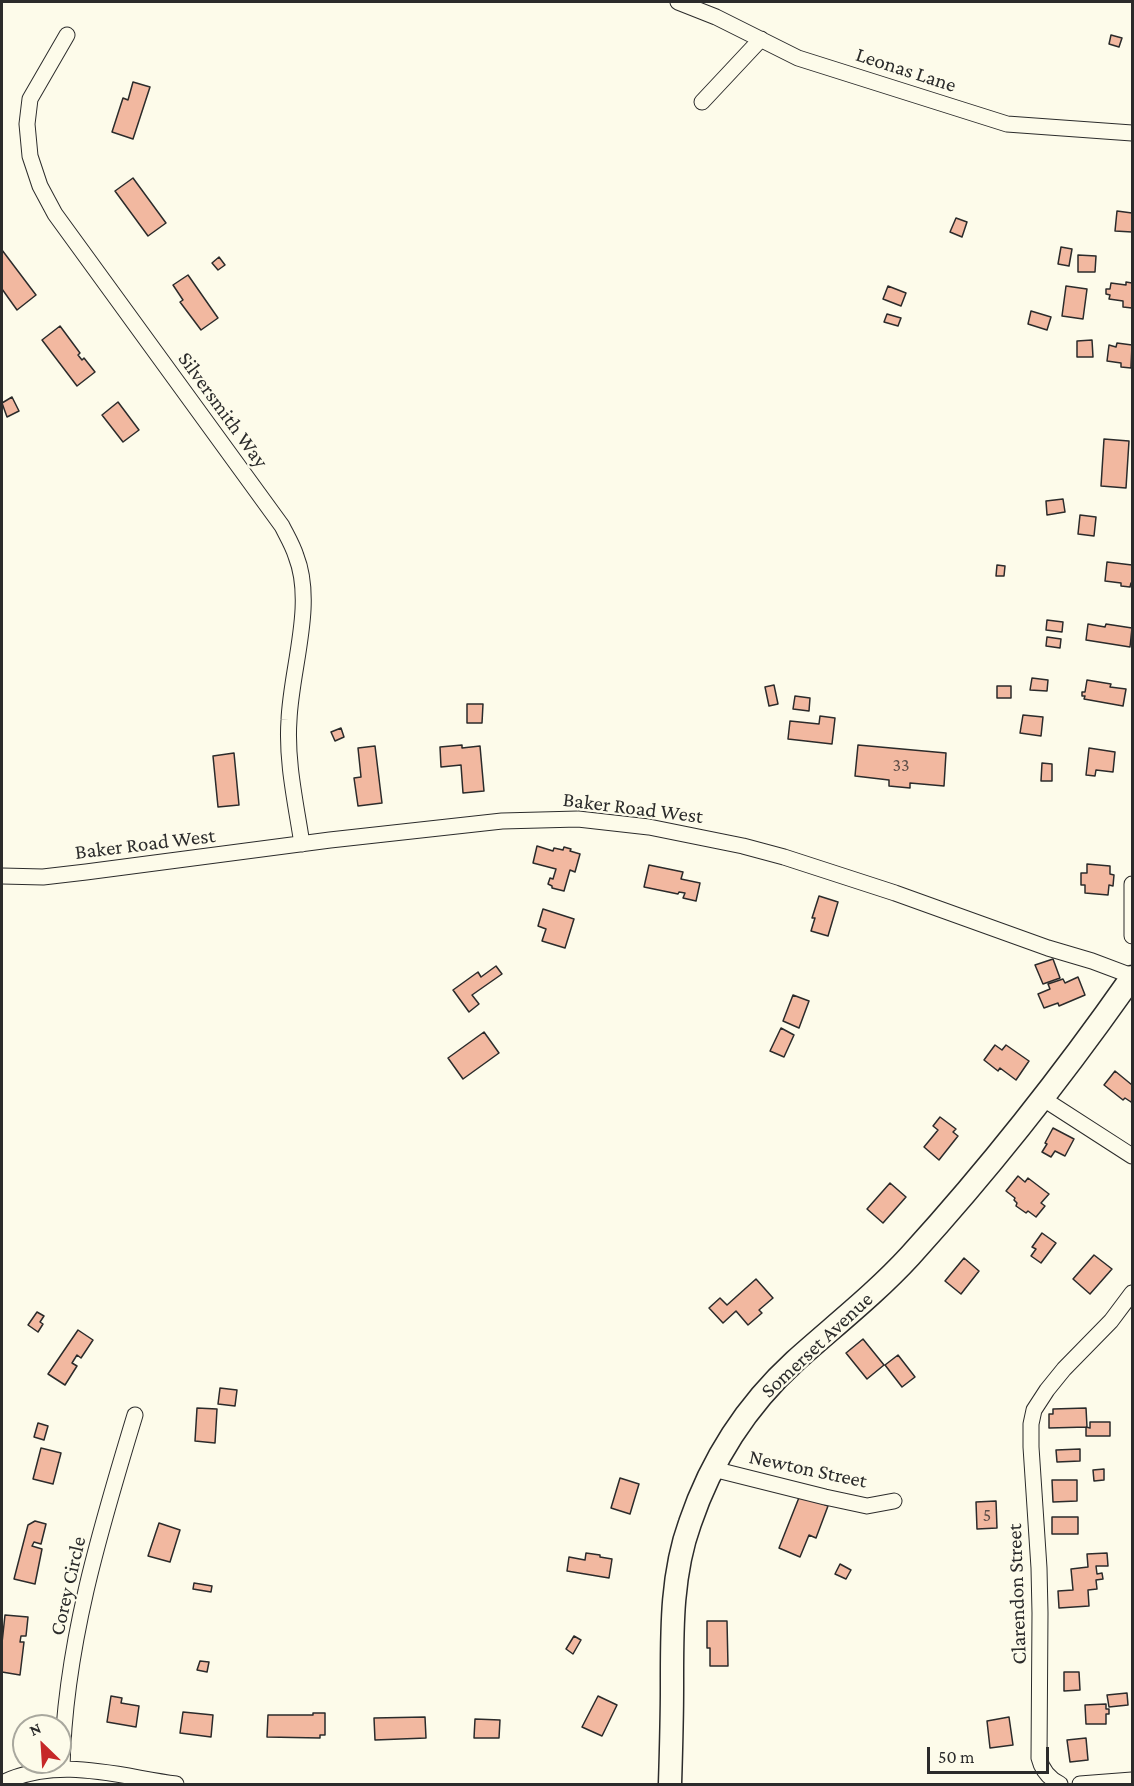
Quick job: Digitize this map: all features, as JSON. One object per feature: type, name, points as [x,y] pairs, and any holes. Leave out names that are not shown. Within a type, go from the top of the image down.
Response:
[{"type":"main road","name":"Somerset Avenue","points":[[670,1785],[672,1649],[676,1579],[682,1546],[690,1522],[725,1445],[760,1398],[794,1362],[854,1311],[909,1257],[1006,1145],[1132,977]]},
{"type":"street","name":"Leonas Lane","points":[[678,2],[716,17],[798,58],[1007,124],[1132,133]]},
{"type":"street","name":"Silversmith Way","points":[[67,35],[30,99],[27,124],[30,156],[40,186],[55,214],[282,526],[297,556],[304,603],[288,721],[302,844]]},
{"type":"street","points":[[702,102],[761,39]]},
{"type":"street","name":"Baker Road West","points":[[2,876],[43,877],[86,873],[302,844],[502,821],[578,819],[649,827],[743,846],[784,857],[1092,961],[1132,977]]},
{"type":"street","points":[[1132,884],[1132,936]]},
{"type":"street","points":[[1042,1098],[1132,1156]]},
{"type":"street","name":"Clarendon Street","points":[[1054,1780],[1041,1765],[1039,1758],[1040,1614],[1031,1433],[1034,1410],[1039,1400],[1064,1369],[1111,1321],[1132,1293]]},
{"type":"street","name":"Corey Circle","points":[[64,1714],[81,1616],[135,1416]]},
{"type":"street","name":"Newton Street","points":[[713,1469],[867,1506],[894,1501]]},
{"type":"street","points":[[72,1770],[109,1772],[176,1785]]},
{"type":"street","points":[[2,1783],[28,1774]]},
{"type":"street","points":[[1080,1785],[1132,1780]]},
{"type":"building","points":[[1111,35],[1122,38],[1119,47],[1109,44]]},
{"type":"building","points":[[133,82],[150,87],[133,139],[112,132],[123,98],[128,100]]},
{"type":"building","points":[[133,178],[166,223],[148,236],[115,191]]},
{"type":"building","points":[[1117,211],[1132,213],[1132,232],[1115,231]]},
{"type":"building","points":[[956,218],[967,222],[962,237],[950,232]]},
{"type":"building","points":[[1061,247],[1072,249],[1069,266],[1058,264]]},
{"type":"building","points":[[2,250],[36,295],[17,310],[2,289]]},
{"type":"building","points":[[1078,255],[1096,256],[1095,272],[1078,272]]},
{"type":"building","points":[[219,257],[225,265],[218,270],[212,263]]},
{"type":"building","points":[[188,275],[218,318],[201,330],[180,302],[183,300],[173,285]]},
{"type":"building","points":[[1126,282],[1132,283],[1132,308],[1123,307],[1123,301],[1109,299],[1110,295],[1106,294],[1106,289],[1110,289],[1111,283],[1126,285]]},
{"type":"building","points":[[888,286],[906,293],[901,306],[883,299]]},
{"type":"building","points":[[1066,286],[1087,289],[1083,319],[1062,316]]},
{"type":"building","points":[[1031,311],[1051,317],[1047,330],[1028,324]]},
{"type":"building","points":[[887,314],[901,318],[898,326],[884,322]]},
{"type":"building","points":[[60,326],[80,353],[78,355],[82,360],[84,358],[95,372],[77,386],[42,340]]},
{"type":"building","points":[[1092,340],[1093,357],[1077,357],[1077,341]]},
{"type":"building","points":[[1117,343],[1132,345],[1131,368],[1121,367],[1121,363],[1107,361],[1109,345],[1116,347]]},
{"type":"building","points":[[12,397],[19,411],[7,417],[2,403]]},
{"type":"building","points":[[118,402],[139,430],[123,442],[102,415]]},
{"type":"building","points":[[1104,439],[1129,441],[1126,488],[1101,486]]},
{"type":"building","points":[[1063,499],[1065,512],[1047,515],[1046,501]]},
{"type":"building","points":[[1080,515],[1096,517],[1094,536],[1078,534]]},
{"type":"building","points":[[1107,562],[1132,565],[1130,587],[1105,581]]},
{"type":"building","points":[[997,565],[1005,566],[1004,576],[996,576]]},
{"type":"building","points":[[1047,620],[1063,622],[1062,632],[1046,630]]},
{"type":"building","points":[[1088,624],[1132,628],[1130,647],[1086,640]]},
{"type":"building","points":[[1047,637],[1061,639],[1060,648],[1046,646]]},
{"type":"building","points":[[1032,678],[1048,680],[1047,691],[1030,690]]},
{"type":"building","points":[[1087,680],[1126,689],[1123,706],[1084,699],[1082,692],[1085,692]]},
{"type":"building","points":[[774,685],[778,704],[769,706],[765,687]]},
{"type":"building","points":[[997,686],[1011,686],[1011,698],[997,698]]},
{"type":"building","points":[[795,696],[810,698],[809,711],[793,709]]},
{"type":"building","points":[[467,704],[483,704],[482,723],[467,723]]},
{"type":"building","points":[[1023,715],[1043,717],[1041,736],[1020,733]]},
{"type":"building","points":[[820,716],[835,718],[832,744],[788,739],[790,721],[819,724]]},
{"type":"building","points":[[341,728],[344,737],[335,741],[331,732]]},
{"type":"building","points":[[462,745],[462,748],[480,746],[484,791],[463,793],[461,765],[441,767],[440,747]]},
{"type":"building","points":[[858,745],[946,753],[944,786],[910,783],[910,788],[889,786],[889,780],[855,776]]},
{"type":"building","points":[[375,746],[382,803],[358,806],[354,778],[361,777],[358,748]]},
{"type":"building","points":[[1089,748],[1115,752],[1113,772],[1096,770],[1095,776],[1086,775]]},
{"type":"building","points":[[234,753],[239,805],[218,807],[213,756]]},
{"type":"building","points":[[1042,763],[1052,764],[1052,781],[1041,781]]},
{"type":"building","points":[[537,846],[553,851],[554,848],[563,850],[564,847],[580,854],[575,872],[570,870],[564,891],[552,888],[548,884],[550,878],[553,879],[556,869],[533,863]]},
{"type":"building","points":[[1087,864],[1110,866],[1110,874],[1114,875],[1113,886],[1109,885],[1108,895],[1085,893],[1085,885],[1081,885],[1081,873],[1087,873]]},
{"type":"building","points":[[649,865],[683,872],[681,879],[700,883],[696,901],[683,898],[685,893],[679,892],[678,894],[644,887]]},
{"type":"building","points":[[819,896],[838,902],[828,936],[811,931],[815,918],[812,918]]},
{"type":"building","points":[[543,909],[574,919],[565,948],[542,941],[546,929],[538,926]]},
{"type":"building","points":[[1053,959],[1060,978],[1043,984],[1035,965]]},
{"type":"building","points":[[496,966],[502,974],[472,995],[479,1004],[469,1012],[453,990],[478,972],[481,977]]},
{"type":"building","points":[[1078,977],[1085,995],[1059,1006],[1058,1003],[1044,1008],[1038,994],[1050,989],[1048,984],[1063,979],[1065,983]]},
{"type":"building","points":[[793,995],[809,1001],[799,1028],[783,1021]]},
{"type":"building","points":[[781,1028],[794,1035],[784,1057],[770,1051]]},
{"type":"building","points":[[484,1032],[499,1053],[463,1079],[448,1058]]},
{"type":"building","points":[[995,1045],[1002,1050],[1006,1045],[1029,1061],[1016,1080],[1000,1068],[998,1071],[984,1060]]},
{"type":"building","points":[[1115,1071],[1132,1085],[1131,1102],[1125,1098],[1123,1100],[1104,1085]]},
{"type":"building","points":[[940,1117],[956,1129],[953,1132],[958,1136],[939,1160],[924,1147],[938,1130],[933,1126]]},
{"type":"building","points":[[1053,1128],[1074,1139],[1065,1156],[1055,1151],[1051,1157],[1042,1152]]},
{"type":"building","points":[[1018,1176],[1025,1182],[1028,1178],[1049,1194],[1041,1203],[1045,1206],[1036,1217],[1016,1206],[1015,1198],[1006,1191]]},
{"type":"building","points":[[890,1183],[906,1197],[883,1223],[867,1209]]},
{"type":"building","points":[[1042,1233],[1056,1243],[1041,1263],[1031,1256],[1036,1249],[1032,1247]]},
{"type":"building","points":[[1094,1255],[1112,1269],[1090,1294],[1073,1279]]},
{"type":"building","points":[[964,1258],[979,1271],[961,1294],[945,1281]]},
{"type":"building","points":[[756,1279],[773,1298],[759,1310],[762,1313],[748,1325],[736,1311],[723,1323],[709,1308],[720,1298],[727,1305]]},
{"type":"building","points":[[37,1312],[44,1316],[40,1322],[43,1324],[38,1332],[28,1325]]},
{"type":"building","points":[[78,1330],[93,1340],[81,1358],[77,1355],[72,1363],[77,1366],[65,1385],[48,1374]]},
{"type":"building","points":[[863,1339],[884,1365],[867,1379],[846,1353]]},
{"type":"building","points":[[898,1355],[915,1377],[902,1387],[885,1365]]},
{"type":"building","points":[[220,1388],[237,1390],[235,1406],[218,1404]]},
{"type":"building","points":[[197,1408],[217,1409],[215,1443],[195,1441]]},
{"type":"building","points":[[1086,1408],[1087,1427],[1049,1428],[1049,1414],[1053,1414],[1053,1409]]},
{"type":"building","points":[[1090,1422],[1110,1422],[1110,1436],[1086,1436],[1086,1427],[1090,1428]]},
{"type":"building","points":[[38,1423],[48,1426],[44,1440],[34,1437]]},
{"type":"building","points":[[41,1448],[61,1453],[53,1484],[33,1479]]},
{"type":"building","points":[[1080,1449],[1080,1461],[1057,1462],[1056,1450]]},
{"type":"building","points":[[1104,1469],[1104,1480],[1094,1481],[1093,1470]]},
{"type":"building","points":[[620,1478],[639,1484],[630,1514],[611,1508]]},
{"type":"building","points":[[1052,1480],[1077,1480],[1077,1501],[1053,1502]]},
{"type":"building","points":[[800,1495],[828,1506],[816,1538],[809,1535],[800,1557],[779,1548]]},
{"type":"building","points":[[996,1501],[997,1528],[977,1529],[976,1502]]},
{"type":"building","points":[[1052,1517],[1078,1517],[1078,1534],[1052,1534]]},
{"type":"building","points":[[35,1521],[46,1524],[41,1544],[34,1542],[32,1546],[42,1549],[35,1584],[14,1579],[28,1525]]},
{"type":"building","points":[[159,1523],[180,1530],[170,1562],[148,1556]]},
{"type":"building","points":[[586,1553],[612,1559],[609,1578],[567,1571],[569,1557],[585,1560]]},
{"type":"building","points":[[1107,1553],[1108,1566],[1096,1566],[1097,1574],[1102,1573],[1103,1579],[1096,1580],[1097,1589],[1088,1590],[1089,1606],[1059,1608],[1058,1591],[1073,1590],[1071,1569],[1088,1567],[1087,1554]]},
{"type":"building","points":[[840,1564],[851,1570],[846,1579],[835,1574]]},
{"type":"building","points":[[194,1583],[212,1586],[211,1592],[193,1589]]},
{"type":"building","points":[[5,1615],[28,1617],[26,1636],[21,1636],[20,1642],[24,1642],[20,1675],[2,1672]]},
{"type":"building","points":[[707,1621],[727,1621],[728,1666],[710,1666]]},
{"type":"building","points":[[574,1636],[581,1640],[573,1654],[566,1649]]},
{"type":"building","points":[[200,1661],[209,1662],[207,1672],[197,1670]]},
{"type":"building","points":[[1064,1672],[1079,1672],[1080,1690],[1064,1691]]},
{"type":"building","points":[[1127,1693],[1128,1705],[1109,1707],[1107,1695]]},
{"type":"building","points":[[111,1696],[122,1698],[121,1703],[139,1706],[136,1727],[107,1722]]},
{"type":"building","points":[[598,1696],[617,1705],[602,1736],[582,1727]]},
{"type":"building","points":[[1106,1704],[1109,1714],[1106,1714],[1106,1724],[1086,1724],[1085,1705]]},
{"type":"building","points":[[183,1712],[213,1715],[211,1737],[180,1733]]},
{"type":"building","points":[[313,1713],[325,1713],[325,1735],[320,1735],[320,1738],[267,1737],[268,1715],[313,1715]]},
{"type":"building","points":[[425,1717],[426,1738],[375,1740],[374,1718]]},
{"type":"building","points":[[1009,1717],[1013,1745],[990,1748],[987,1721]]},
{"type":"building","points":[[475,1719],[500,1720],[499,1738],[474,1738]]},
{"type":"building","points":[[1086,1738],[1088,1760],[1070,1762],[1067,1740]]}]
